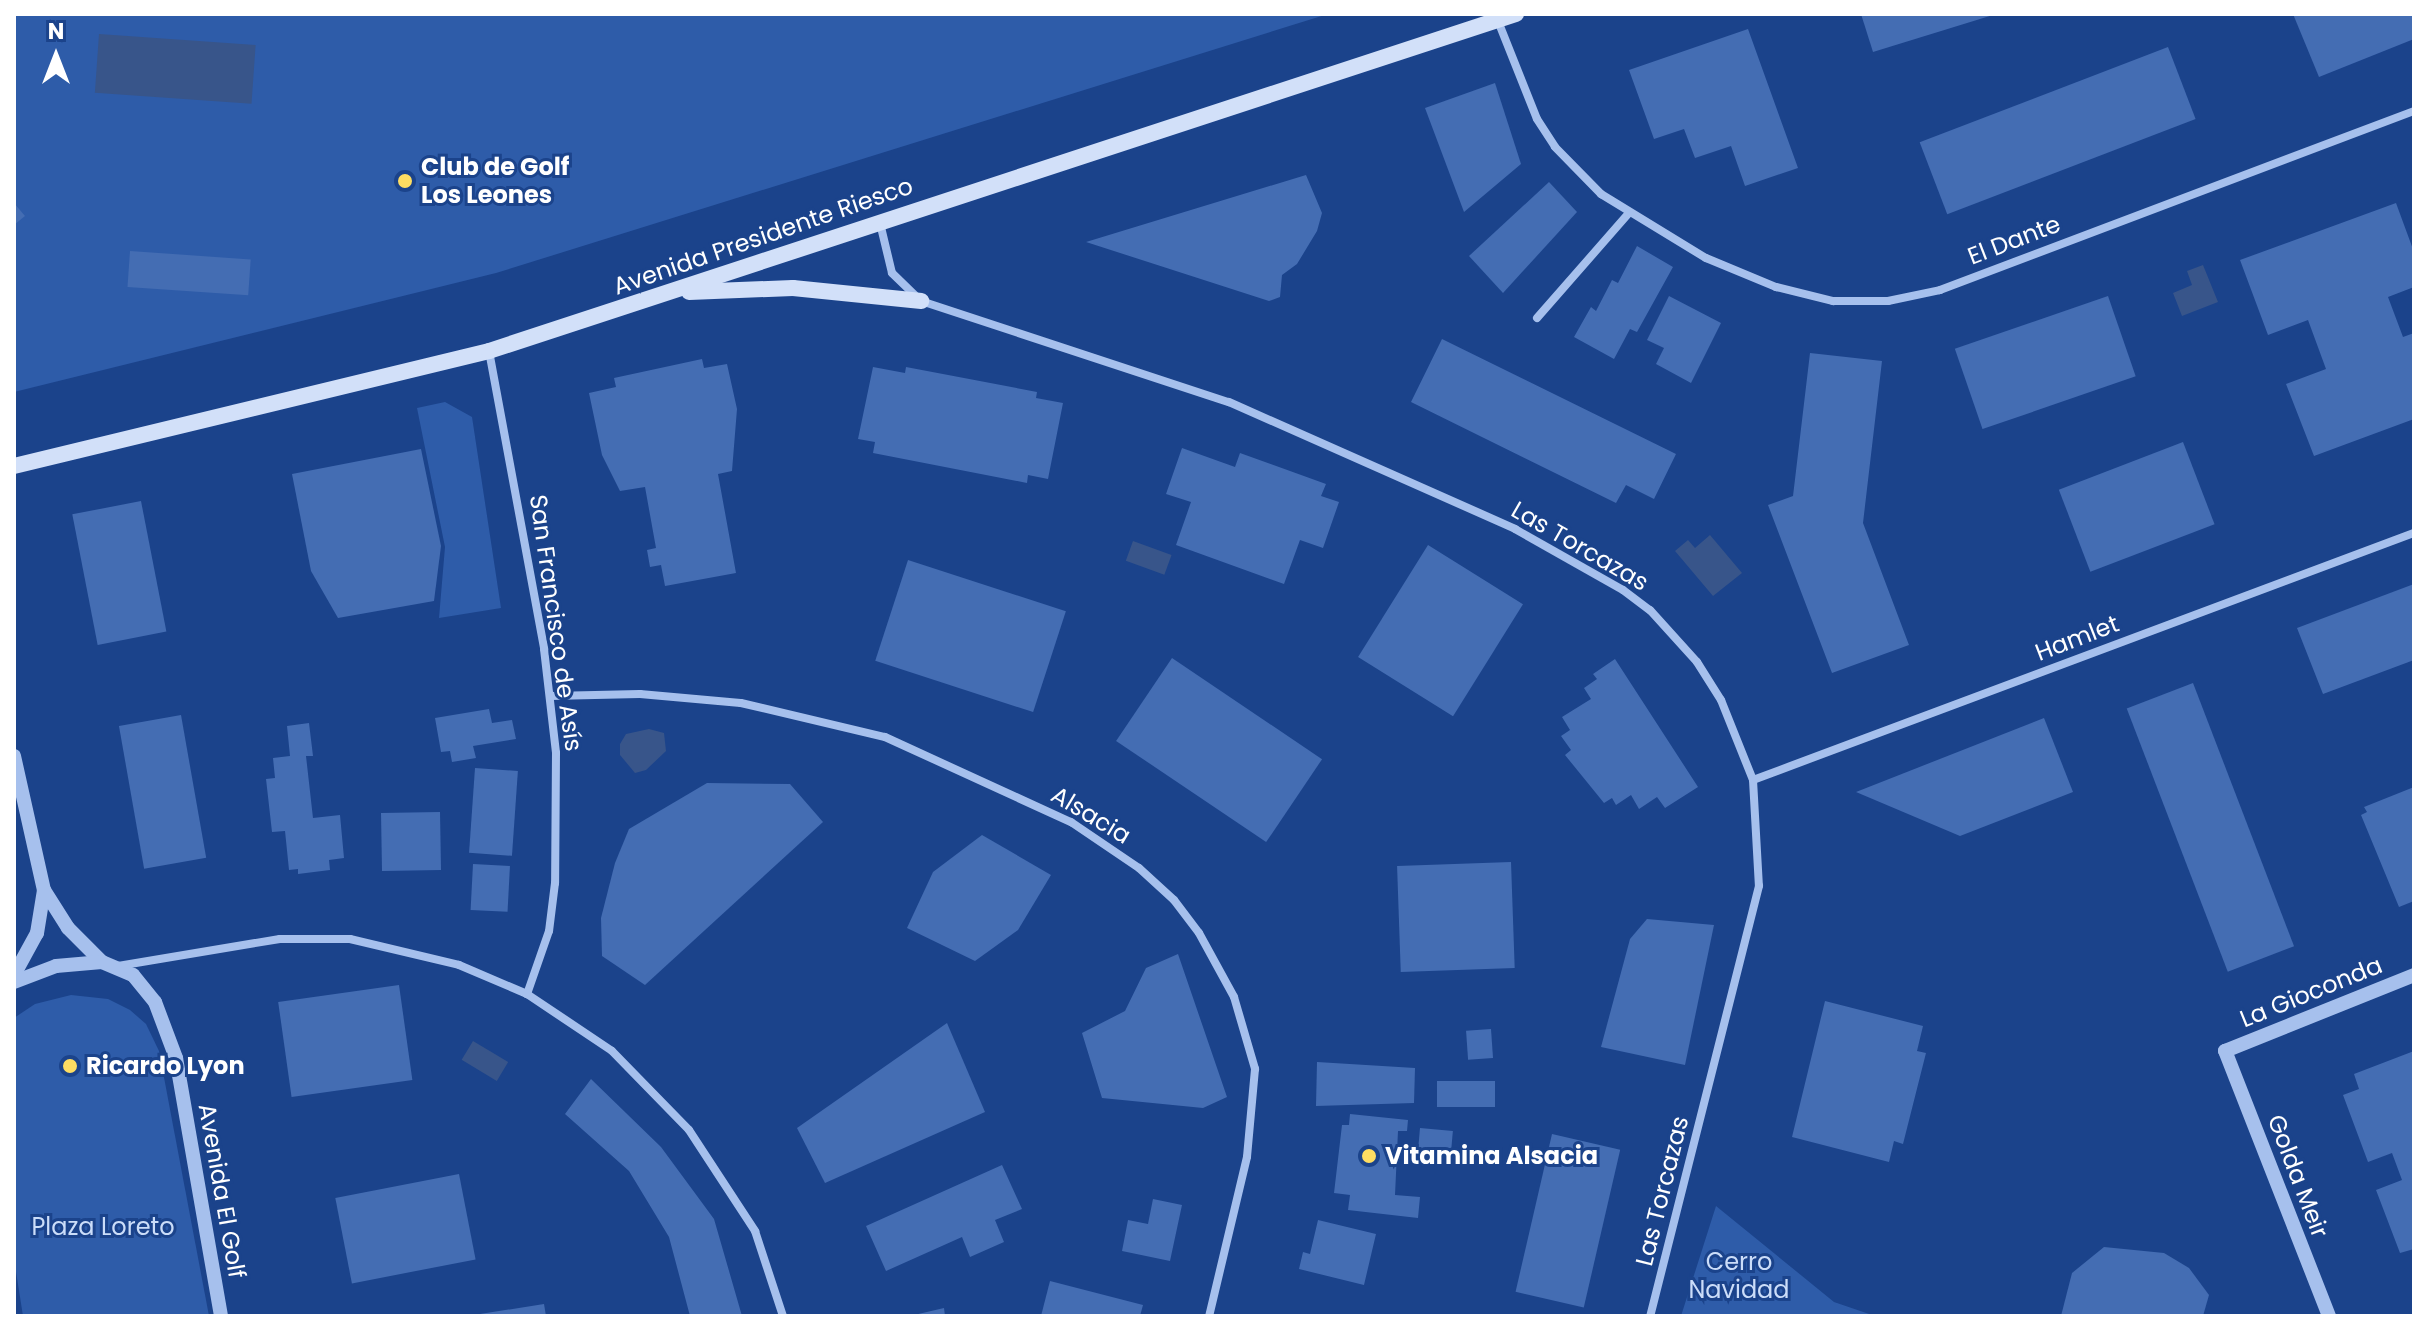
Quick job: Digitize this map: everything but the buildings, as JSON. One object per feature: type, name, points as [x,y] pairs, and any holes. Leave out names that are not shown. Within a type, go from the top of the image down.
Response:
[{"type":"main road","name":"Avenida Presidente Riesco","points":[[14,466],[489,351],[1516,14]]},
{"type":"main road","points":[[668,293],[793,288],[921,301]]},
{"type":"street","name":"El Dante","points":[[1498,21],[1526,98],[1555,147],[1628,214],[1706,258],[1776,287],[1833,301],[1888,301],[1940,290],[2414,111]]},
{"type":"street","points":[[1537,318],[1628,214]]},
{"type":"street","name":"Las Torcazas","points":[[879,221],[892,273],[921,301],[1229,402],[1560,552],[1623,590],[1674,634],[1721,700],[1753,780],[1760,849],[1753,917],[1650,1316]]},
{"type":"street","name":"San Francisco de Asís","points":[[489,351],[550,696],[558,793],[555,883],[549,931],[527,994]]},
{"type":"street","name":"Hamlet","points":[[1753,780],[2414,533]]},
{"type":"street","name":"Alsacia","points":[[550,696],[640,694],[741,703],[885,737],[1071,822],[1139,868],[1174,900],[1219,966],[1248,1035],[1255,1069],[1247,1157],[1209,1316]]},
{"type":"street","name":"Avenida El Golf","points":[[14,756],[44,890],[68,928],[109,964],[145,989],[169,1033],[221,1316]]},
{"type":"street","name":"Avenida El Golf","points":[[14,975],[37,933],[44,890]]},
{"type":"street","points":[[14,982],[56,966],[109,964],[280,939],[350,939],[459,965],[527,994],[612,1051],[689,1130],[755,1231],[783,1316]]},
{"type":"street","name":"La Gioconda","points":[[2225,1051],[2414,975]]},
{"type":"street","name":"Golda Meir","points":[[2225,1051],[2329,1316]]},
{"type":"green space","name":"Club de Golf Los Leones","points":[[14,14],[1328,14],[496,273],[14,392]]},
{"type":"green space","points":[[445,402],[472,417],[501,608],[439,618],[445,547],[417,408]]},
{"type":"green space","name":"Plaza Loreto","points":[[71,995],[108,999],[130,1010],[146,1024],[159,1051],[209,1316],[23,1316],[14,1259],[14,1018],[35,1004]]},
{"type":"green space","name":"Cerro Navidad","points":[[1716,1206],[1834,1302],[1875,1316],[1681,1316]]},
{"type":"shaded area","points":[[99,34],[256,45],[252,104],[95,93]]},
{"type":"shaded area","points":[[2203,265],[2218,302],[2182,316],[2173,293],[2192,285],[2187,271]]},
{"type":"shaded area","points":[[1710,535],[1742,573],[1713,596],[1675,551],[1688,540],[1695,548]]},
{"type":"shaded area","points":[[1133,541],[1172,555],[1164,575],[1126,561]]},
{"type":"shaded area","points":[[649,729],[664,733],[666,751],[646,770],[635,773],[620,755],[620,744],[626,734]]},
{"type":"shaded area","points":[[473,1041],[508,1062],[497,1081],[462,1060]]},
{"type":"place","name":"Club de Golf Los Leones","points":[[405,181]]},
{"type":"place","name":"Ricardo Lyon","points":[[70,1066]]},
{"type":"place","name":"Vitamina Alsacia","points":[[1369,1156]]}]
